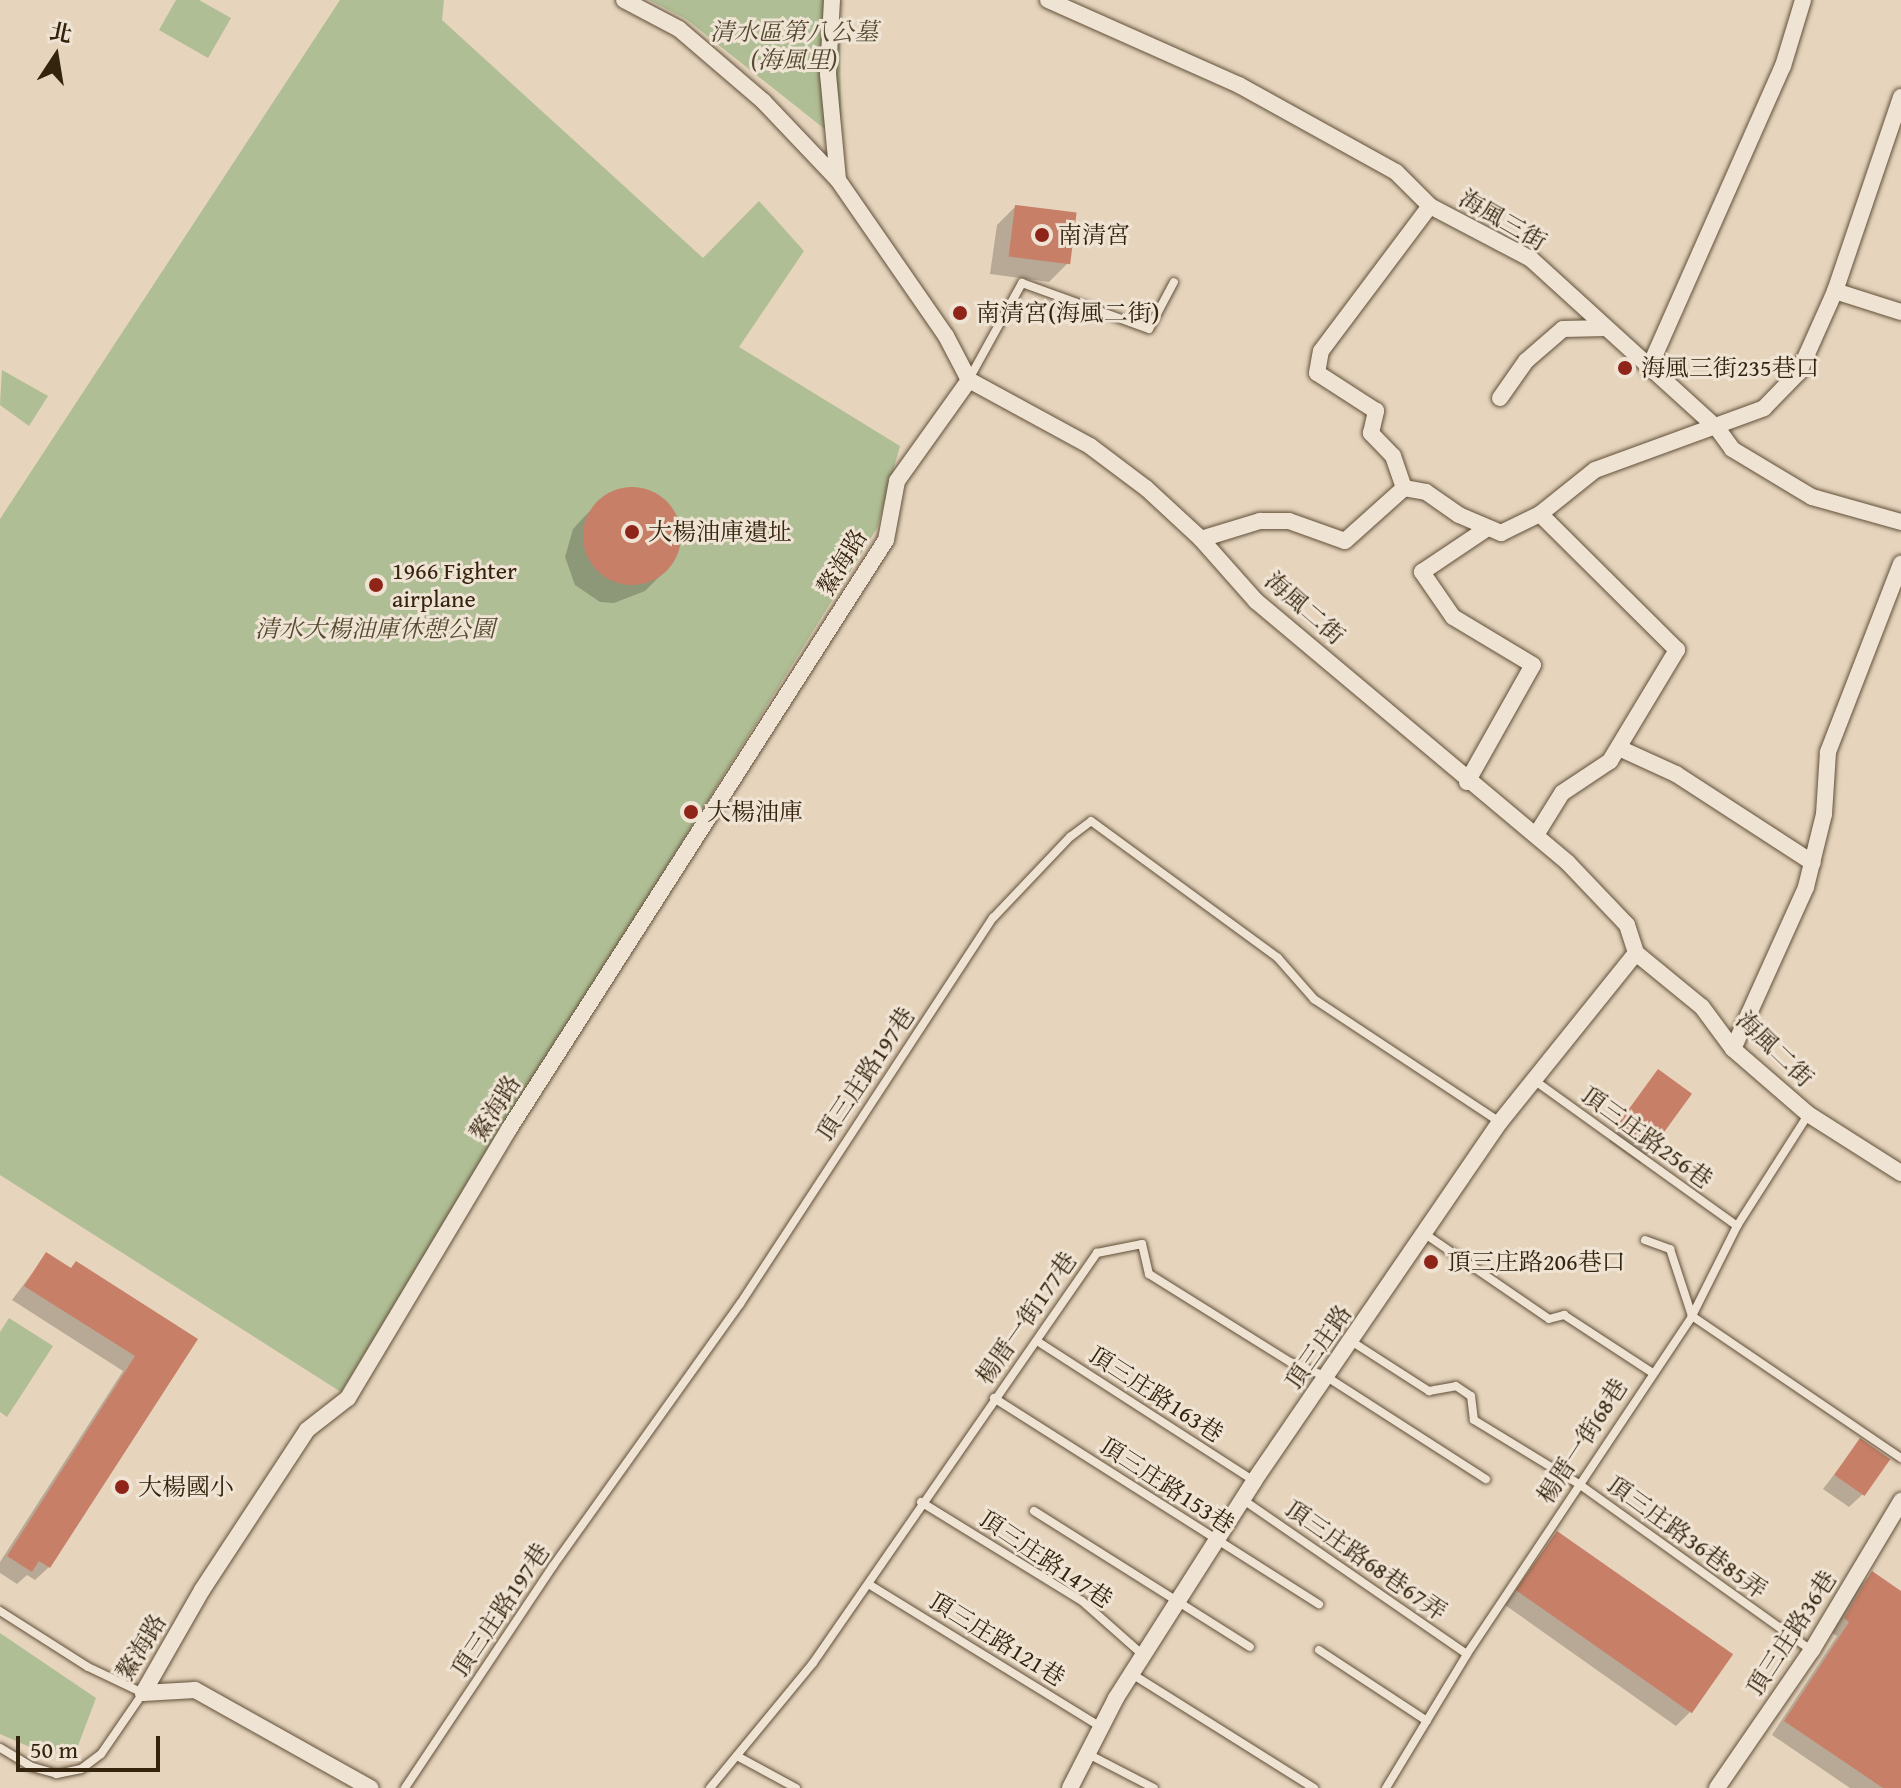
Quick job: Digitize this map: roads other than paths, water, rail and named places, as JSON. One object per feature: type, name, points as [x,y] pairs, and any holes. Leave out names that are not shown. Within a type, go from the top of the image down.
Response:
[{"type":"street","points":[[624,0],[679,29],[763,101],[838,180],[946,336],[969,380]]},
{"type":"street","points":[[832,0],[828,74],[838,180]]},
{"type":"street","name":"海風三街","points":[[1048,0],[1239,85],[1396,172],[1430,206],[1531,259],[1717,428],[1732,449],[1812,497],[1901,522]]},
{"type":"street","points":[[1649,368],[1783,66],[1803,0]]},
{"type":"street","points":[[1404,488],[1426,492],[1486,529],[1501,533],[1540,514],[1595,470],[1717,428],[1764,408],[1799,372],[1835,291],[1901,97]]},
{"type":"street","points":[[1404,488],[1393,456],[1371,433],[1376,411],[1317,373],[1321,351],[1430,206]]},
{"type":"street","points":[[1835,291],[1901,312]]},
{"type":"street","points":[[1500,398],[1526,361],[1563,329],[1606,328]]},
{"type":"street","name":"海風二街","points":[[969,380],[1090,446],[1201,539],[1256,601],[1467,782],[1536,835],[1627,925],[1636,953],[1702,1007],[1733,1049],[1808,1114],[1901,1173]]},
{"type":"street","name":"鰲海路","points":[[143,1693],[202,1590],[307,1430],[348,1398],[509,1129],[886,540],[897,481],[969,380]]},
{"type":"street","points":[[1201,539],[1260,521],[1289,521],[1345,541],[1404,488]]},
{"type":"street","points":[[1536,835],[1562,793],[1610,761],[1677,650],[1540,514]]},
{"type":"street","points":[[1467,782],[1533,665],[1453,617],[1422,572],[1486,529]]},
{"type":"street","points":[[1733,1049],[1813,863],[1824,814],[1828,752],[1901,564]]},
{"type":"street","points":[[1619,748],[1676,774],[1813,863]]},
{"type":"street","name":"頂三庄路","points":[[1070,1788],[1132,1674],[1254,1481],[1500,1122],[1636,953]]},
{"type":"street","name":"頂三庄路36巷","points":[[1717,1788],[1812,1650],[1901,1501]]},
{"type":"street","points":[[143,1693],[195,1690],[370,1788]]},
{"type":"lane","points":[[969,380],[1022,283],[1149,329],[1174,282]]},
{"type":"lane","name":"頂三庄路197巷","points":[[405,1788],[553,1566],[740,1304],[993,918],[1070,837],[1091,821],[1278,958],[1314,999],[1500,1122]]},
{"type":"lane","name":"頂三庄路256巷","points":[[1534,1080],[1737,1226]]},
{"type":"lane","name":"楊厝一街68巷","points":[[1386,1788],[1467,1654],[1651,1372],[1692,1316],[1737,1226],[1808,1114]]},
{"type":"lane","points":[[1425,1234],[1549,1319],[1564,1315],[1651,1372]]},
{"type":"lane","points":[[1645,1240],[1670,1249],[1692,1316],[1901,1458]]},
{"type":"lane","name":"楊厝一街177巷","points":[[710,1788],[870,1585],[921,1502],[1097,1253],[1142,1244],[1149,1274],[1290,1362],[1327,1377],[1486,1479]]},
{"type":"lane","name":"頂三庄路163巷","points":[[1037,1341],[1254,1481]]},
{"type":"lane","name":"頂三庄路36巷85弄","points":[[1351,1341],[1429,1391],[1456,1386],[1471,1396],[1474,1420],[1579,1484],[1812,1650]]},
{"type":"lane","name":"頂三庄路153巷","points":[[994,1398],[1319,1604]]},
{"type":"lane","name":"頂三庄路68巷67弄","points":[[1242,1499],[1467,1654]]},
{"type":"lane","name":"頂三庄路147巷","points":[[921,1502],[1082,1601],[1144,1655]]},
{"type":"lane","points":[[1034,1511],[1250,1647]]},
{"type":"lane","name":"頂三庄路121巷","points":[[870,1585],[1103,1728]]},
{"type":"lane","points":[[0,1611],[88,1667],[143,1693]]},
{"type":"lane","points":[[1319,1650],[1427,1721]]},
{"type":"lane","points":[[1132,1674],[1314,1788]]},
{"type":"lane","name":"鰲海路","points":[[0,1748],[32,1767],[57,1774],[81,1769],[101,1754],[143,1693]]},
{"type":"lane","points":[[1088,1754],[1154,1788]]},
{"type":"lane","points":[[737,1756],[796,1788]]},
{"type":"place","name":"南清宮","points":[[1042,235]]},
{"type":"place","name":"南清宮(海風二街)","points":[[960,313]]},
{"type":"place","name":"海風三街235巷口","points":[[1625,368]]},
{"type":"place","name":"大楊油庫遺址","points":[[632,532]]},
{"type":"place","name":"1966 Fighter airplane","points":[[376,585]]},
{"type":"place","name":"大楊油庫","points":[[691,812]]},
{"type":"place","name":"頂三庄路206巷口","points":[[1431,1262]]},
{"type":"place","name":"大楊國小","points":[[122,1487]]},
{"type":"park label","name":"清水區第八公墓 (海風里)","points":[[794,46]]},
{"type":"park label","name":"清水大楊油庫休憩公園","points":[[375,629]]}]
